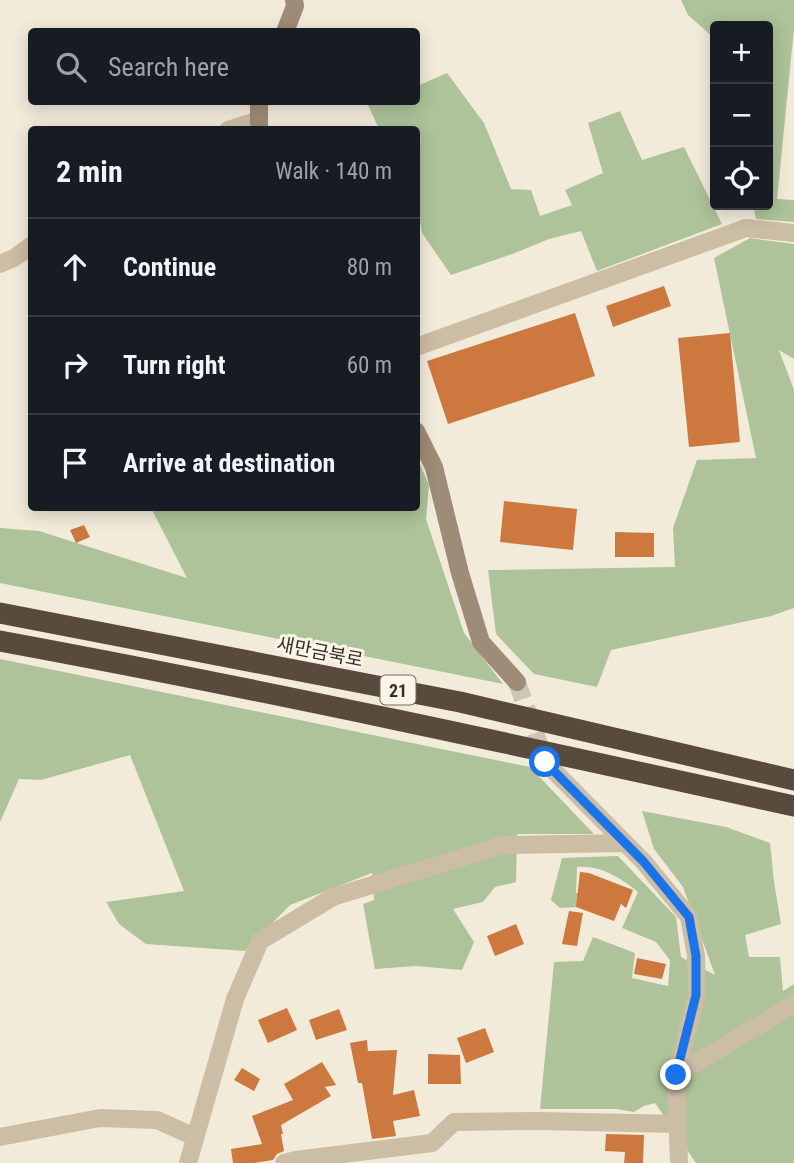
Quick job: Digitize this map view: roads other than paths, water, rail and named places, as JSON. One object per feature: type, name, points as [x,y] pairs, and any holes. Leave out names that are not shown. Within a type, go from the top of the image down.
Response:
[{"type":"highway","name":"새만금북로","points":[[0,613],[460,702],[794,780]]},
{"type":"highway","name":"21","points":[[0,641],[457,732],[794,806]]},
{"type":"street","points":[[287,28],[295,6],[294,0]]},
{"type":"street","points":[[238,126],[259,117]]},
{"type":"street","points":[[420,345],[746,228],[794,233]]},
{"type":"street","points":[[0,264],[28,248]]},
{"type":"street","points":[[420,439],[434,467],[460,573],[481,642],[517,682]]},
{"type":"street","points":[[545,762],[643,861],[689,917],[696,956],[696,995],[676,1075],[679,1163]]},
{"type":"street","points":[[188,1163],[235,999],[260,941],[333,897],[503,845],[625,843]]},
{"type":"street","points":[[676,1075],[794,1004]]},
{"type":"street","points":[[0,1137],[100,1118],[156,1120],[195,1137]]},
{"type":"street","points":[[284,1163],[432,1143],[454,1122],[678,1124]]},
{"type":"tunnel","points":[[517,682],[545,761]]}]
